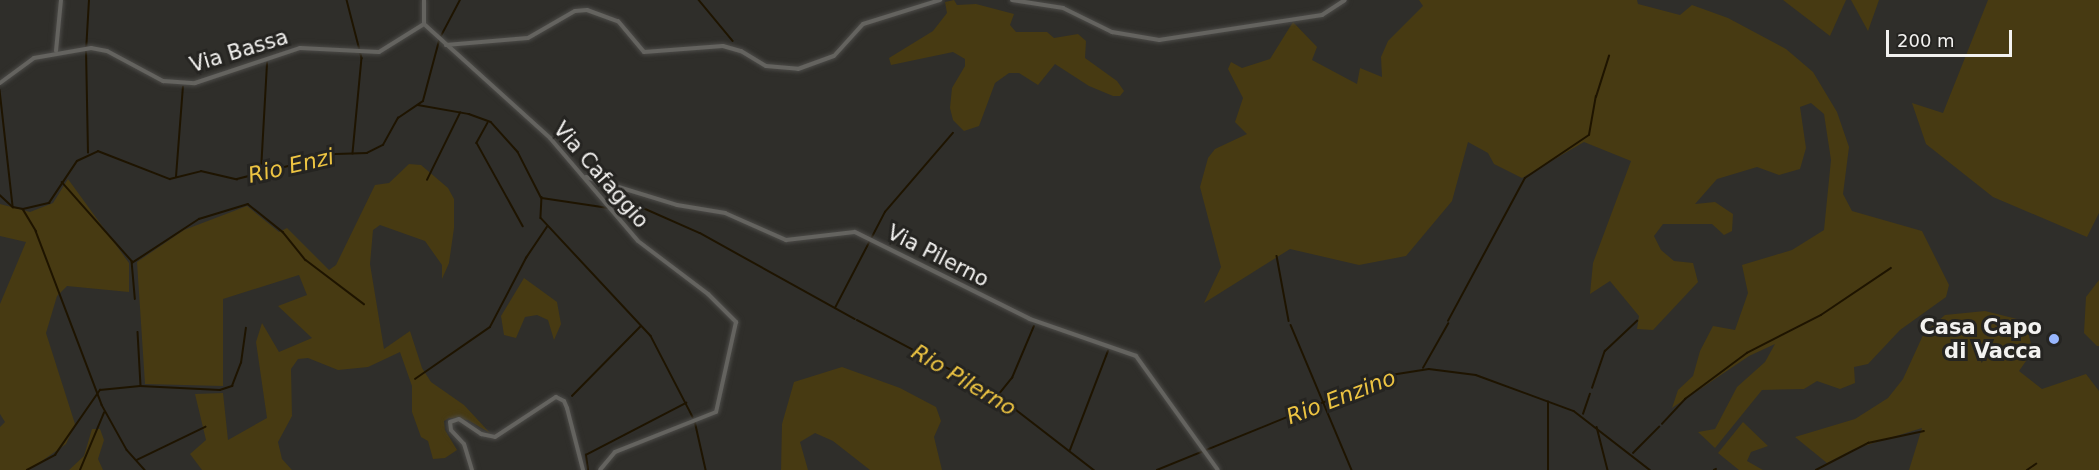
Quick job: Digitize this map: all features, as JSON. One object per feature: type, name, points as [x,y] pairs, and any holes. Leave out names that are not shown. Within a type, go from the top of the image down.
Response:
[{"type":"street","points":[[56,51],[62,0]]},
{"type":"street","points":[[424,0],[424,24]]},
{"type":"street","points":[[444,44],[528,38],[575,11],[587,10],[618,21],[644,52],[733,47],[766,66],[798,69],[834,56],[863,24],[940,0]]},
{"type":"street","points":[[1012,0],[1063,8],[1112,32],[1159,40],[1322,15],[1345,0]]},
{"type":"street","name":"Via Bassa","points":[[0,83],[25,63],[56,51],[86,48],[106,51],[163,81],[184,83],[300,48],[360,53],[389,49],[424,24]]},
{"type":"street","name":"Via Cafaggio","points":[[424,24],[436,38],[550,138],[586,177],[638,241],[708,294],[735,322],[716,412],[615,452],[600,470]]},
{"type":"street","name":"Via Pilerno","points":[[586,177],[678,205],[725,213],[786,240],[844,232],[871,239],[1030,319],[1136,356],[1208,451],[1218,470]]},
{"type":"street","points":[[472,470],[464,444],[451,430],[450,422],[459,419],[481,434],[495,437],[556,397],[564,401],[567,408],[583,470]]},
{"type":"shaded area","points":[[954,0],[957,5],[976,4],[1014,14],[1010,25],[1016,32],[1047,32],[1054,38],[1078,34],[1086,41],[1085,58],[1117,81],[1124,91],[1120,96],[1113,96],[1089,86],[1055,64],[1038,85],[1019,73],[1009,73],[995,83],[979,126],[964,131],[953,120],[950,108],[952,88],[965,66],[965,59],[953,52],[891,65],[889,58],[933,31],[947,13],[945,2]]},
{"type":"shaded area","points":[[1419,0],[1637,0],[1638,4],[1680,15],[1692,5],[1728,18],[1786,49],[1813,72],[1837,112],[1849,147],[1843,194],[1852,211],[1922,231],[1949,285],[1946,297],[1900,330],[1868,364],[1854,367],[1855,383],[1840,389],[1817,381],[1804,389],[1762,390],[1715,448],[1698,432],[1715,429],[1737,387],[1765,362],[1775,344],[1749,356],[1672,408],[1678,390],[1693,376],[1700,351],[1713,326],[1735,330],[1748,293],[1742,265],[1792,250],[1824,230],[1831,160],[1824,114],[1811,103],[1800,107],[1806,148],[1800,169],[1779,175],[1757,167],[1717,179],[1695,204],[1715,202],[1733,214],[1732,231],[1724,235],[1712,224],[1663,224],[1654,236],[1661,250],[1674,261],[1693,263],[1698,282],[1653,330],[1637,329],[1639,316],[1610,281],[1590,294],[1593,263],[1631,161],[1584,142],[1522,178],[1494,164],[1488,153],[1468,142],[1452,201],[1406,256],[1359,265],[1290,249],[1204,303],[1221,267],[1200,187],[1208,158],[1215,149],[1247,134],[1235,122],[1243,98],[1228,69],[1231,62],[1242,68],[1270,59],[1293,22],[1317,47],[1312,60],[1357,84],[1360,68],[1382,77],[1381,57],[1388,41],[1423,6]]},
{"type":"shaded area","points":[[1783,0],[1846,0],[1830,36]]},
{"type":"shaded area","points":[[1851,0],[1879,0],[1868,31]]},
{"type":"shaded area","points":[[1988,0],[2099,0],[2099,213],[2087,237],[1993,197],[1926,144],[1912,103],[1943,113]]},
{"type":"shaded area","points":[[409,164],[421,165],[448,188],[454,199],[454,228],[449,263],[442,279],[442,265],[425,241],[380,225],[373,230],[370,264],[384,349],[410,331],[422,368],[431,382],[464,405],[490,433],[468,420],[449,418],[444,421],[445,430],[457,450],[445,458],[433,459],[428,441],[421,437],[412,412],[412,386],[400,352],[368,367],[338,370],[308,358],[298,359],[291,369],[292,416],[278,442],[282,459],[292,470],[202,470],[190,454],[206,440],[195,394],[223,393],[228,440],[267,418],[256,342],[262,323],[279,352],[312,338],[278,306],[307,295],[299,275],[223,299],[223,386],[145,384],[137,262],[184,230],[247,206],[279,232],[287,228],[329,270],[336,265],[375,185],[389,183]]},
{"type":"shaded area","points":[[68,179],[129,263],[129,292],[67,286],[57,296],[46,333],[75,424],[66,444],[29,470],[0,470],[0,427],[5,422],[0,414],[0,304],[26,242],[0,236],[0,204],[30,212],[53,203]]},
{"type":"shaded area","points":[[524,278],[557,302],[561,324],[554,340],[548,320],[537,315],[525,317],[516,338],[504,335],[501,316]]},
{"type":"shaded area","points":[[2099,280],[2099,346],[2097,346],[2084,333],[2086,297]]},
{"type":"shaded area","points":[[1985,311],[2025,321],[2033,351],[2019,371],[2042,389],[2086,374],[2099,391],[2099,470],[1909,470],[1922,428],[1854,449],[1827,463],[1795,437],[1855,419],[1888,398],[1903,379],[1924,333],[1945,315]]},
{"type":"shaded area","points":[[842,367],[900,388],[936,407],[941,421],[934,437],[942,470],[870,470],[833,441],[815,433],[800,442],[808,470],[781,470],[782,424],[794,382]]},
{"type":"shaded area","points":[[1743,422],[1768,446],[1751,452],[1747,461],[1763,470],[1739,470],[1718,453]]},
{"type":"shaded area","points":[[92,429],[100,429],[104,440],[98,459],[103,470],[69,470],[84,456]]},
{"type":"waterway","points":[[88,153],[86,52],[89,0]]},
{"type":"waterway","points":[[347,0],[362,58],[353,154]]},
{"type":"waterway","points":[[441,36],[460,0]]},
{"type":"waterway","points":[[699,0],[733,41]]},
{"type":"waterway","name":"Rio Enzi","points":[[0,195],[13,207],[23,209],[49,203],[77,161],[98,151],[170,179],[201,171],[237,179],[336,154],[367,153],[383,145],[398,118],[423,101],[439,41]]},
{"type":"waterway","points":[[1448,321],[1525,178],[1589,135],[1596,97],[1609,56]]},
{"type":"waterway","points":[[261,171],[267,63]]},
{"type":"waterway","points":[[176,177],[183,87]]},
{"type":"waterway","points":[[0,90],[13,206]]},
{"type":"waterway","name":"Rio Pilerno","points":[[418,105],[469,114],[491,122],[518,152],[541,197]]},
{"type":"waterway","points":[[427,180],[460,113]]},
{"type":"waterway","points":[[488,123],[477,143],[523,226]]},
{"type":"waterway","points":[[835,308],[885,212],[953,133]]},
{"type":"waterway","points":[[62,182],[132,261],[135,299]]},
{"type":"waterway","points":[[542,197],[541,218],[651,336],[693,417]]},
{"type":"waterway","name":"Rio Pilerno","points":[[542,198],[608,208]]},
{"type":"waterway","name":"Rio Pilerno","points":[[613,206],[632,203],[700,233],[855,319]]},
{"type":"waterway","points":[[132,263],[199,219],[248,204],[283,232],[306,260],[364,304]]},
{"type":"waterway","points":[[23,209],[36,231],[102,405],[127,450],[145,470]]},
{"type":"waterway","points":[[415,379],[490,327],[526,258],[547,227]]},
{"type":"waterway","points":[[1277,256],[1289,321]]},
{"type":"waterway","points":[[1662,424],[1685,399],[1747,353],[1821,315],[1891,268]]},
{"type":"waterway","name":"Rio Pilerno","points":[[857,320],[993,392],[1094,470]]},
{"type":"waterway","points":[[1592,388],[1605,351],[1637,321]]},
{"type":"waterway","points":[[1423,368],[1448,324]]},
{"type":"waterway","points":[[1291,325],[1352,470]]},
{"type":"waterway","points":[[572,396],[641,326]]},
{"type":"waterway","points":[[999,394],[1012,378],[1034,326]]},
{"type":"waterway","points":[[27,470],[55,455],[100,390],[140,386],[220,390],[232,386],[241,363],[246,328]]},
{"type":"waterway","points":[[138,332],[141,386]]},
{"type":"waterway","points":[[1070,450],[1108,351]]},
{"type":"waterway","name":"Rio Enzino","points":[[1157,470],[1391,375],[1429,369],[1476,375],[1574,411],[1650,470]]},
{"type":"waterway","points":[[1583,414],[1590,394]]},
{"type":"waterway","points":[[1548,402],[1548,470]]},
{"type":"waterway","points":[[588,470],[586,455],[686,403]]},
{"type":"waterway","points":[[80,470],[104,413]]},
{"type":"waterway","points":[[695,421],[706,470]]},
{"type":"waterway","points":[[137,460],[205,427]]},
{"type":"waterway","points":[[1597,427],[1608,470]]},
{"type":"waterway","points":[[1633,453],[1659,427]]},
{"type":"waterway","points":[[1816,470],[1868,443],[1924,431]]},
{"type":"waterway","points":[[2027,470],[2036,464]]},
{"type":"place","name":"Casa Capo di Vacca","points":[[2054,339]]}]
